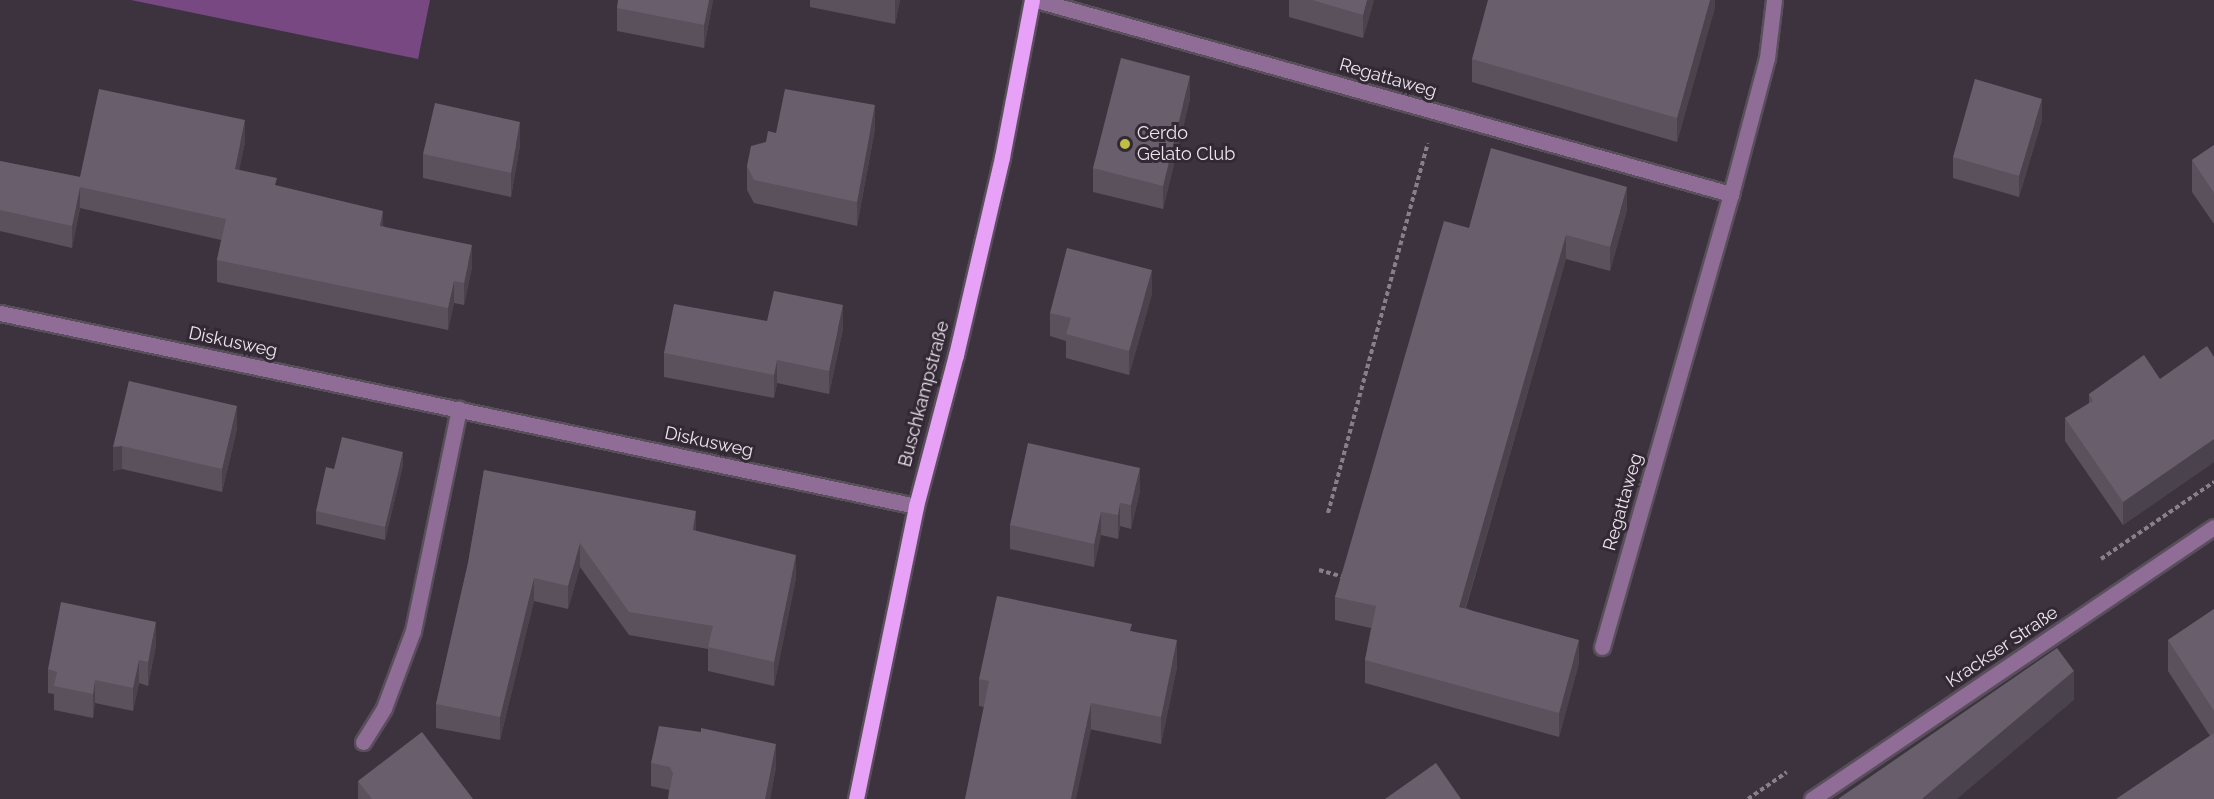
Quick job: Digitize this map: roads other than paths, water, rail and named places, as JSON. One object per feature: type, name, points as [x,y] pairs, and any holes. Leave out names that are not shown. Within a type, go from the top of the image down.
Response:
[{"type":"main road","name":"Buschkampstraße","points":[[856,799],[916,506],[956,355],[1002,157],[1034,0]]},
{"type":"street","name":"Regattaweg","points":[[1034,0],[1731,194]]},
{"type":"street","name":"Regattaweg","points":[[1602,647],[1731,194],[1767,58],[1774,0]]},
{"type":"street","name":"Diskusweg","points":[[0,313],[916,506]]},
{"type":"street","points":[[363,742],[389,697],[413,631],[459,409]]},
{"type":"street","name":"Krackser Straße","points":[[1812,799],[2214,527]]},
{"type":"place","name":"Cerdo Gelato Club","points":[[1125,144]]}]
